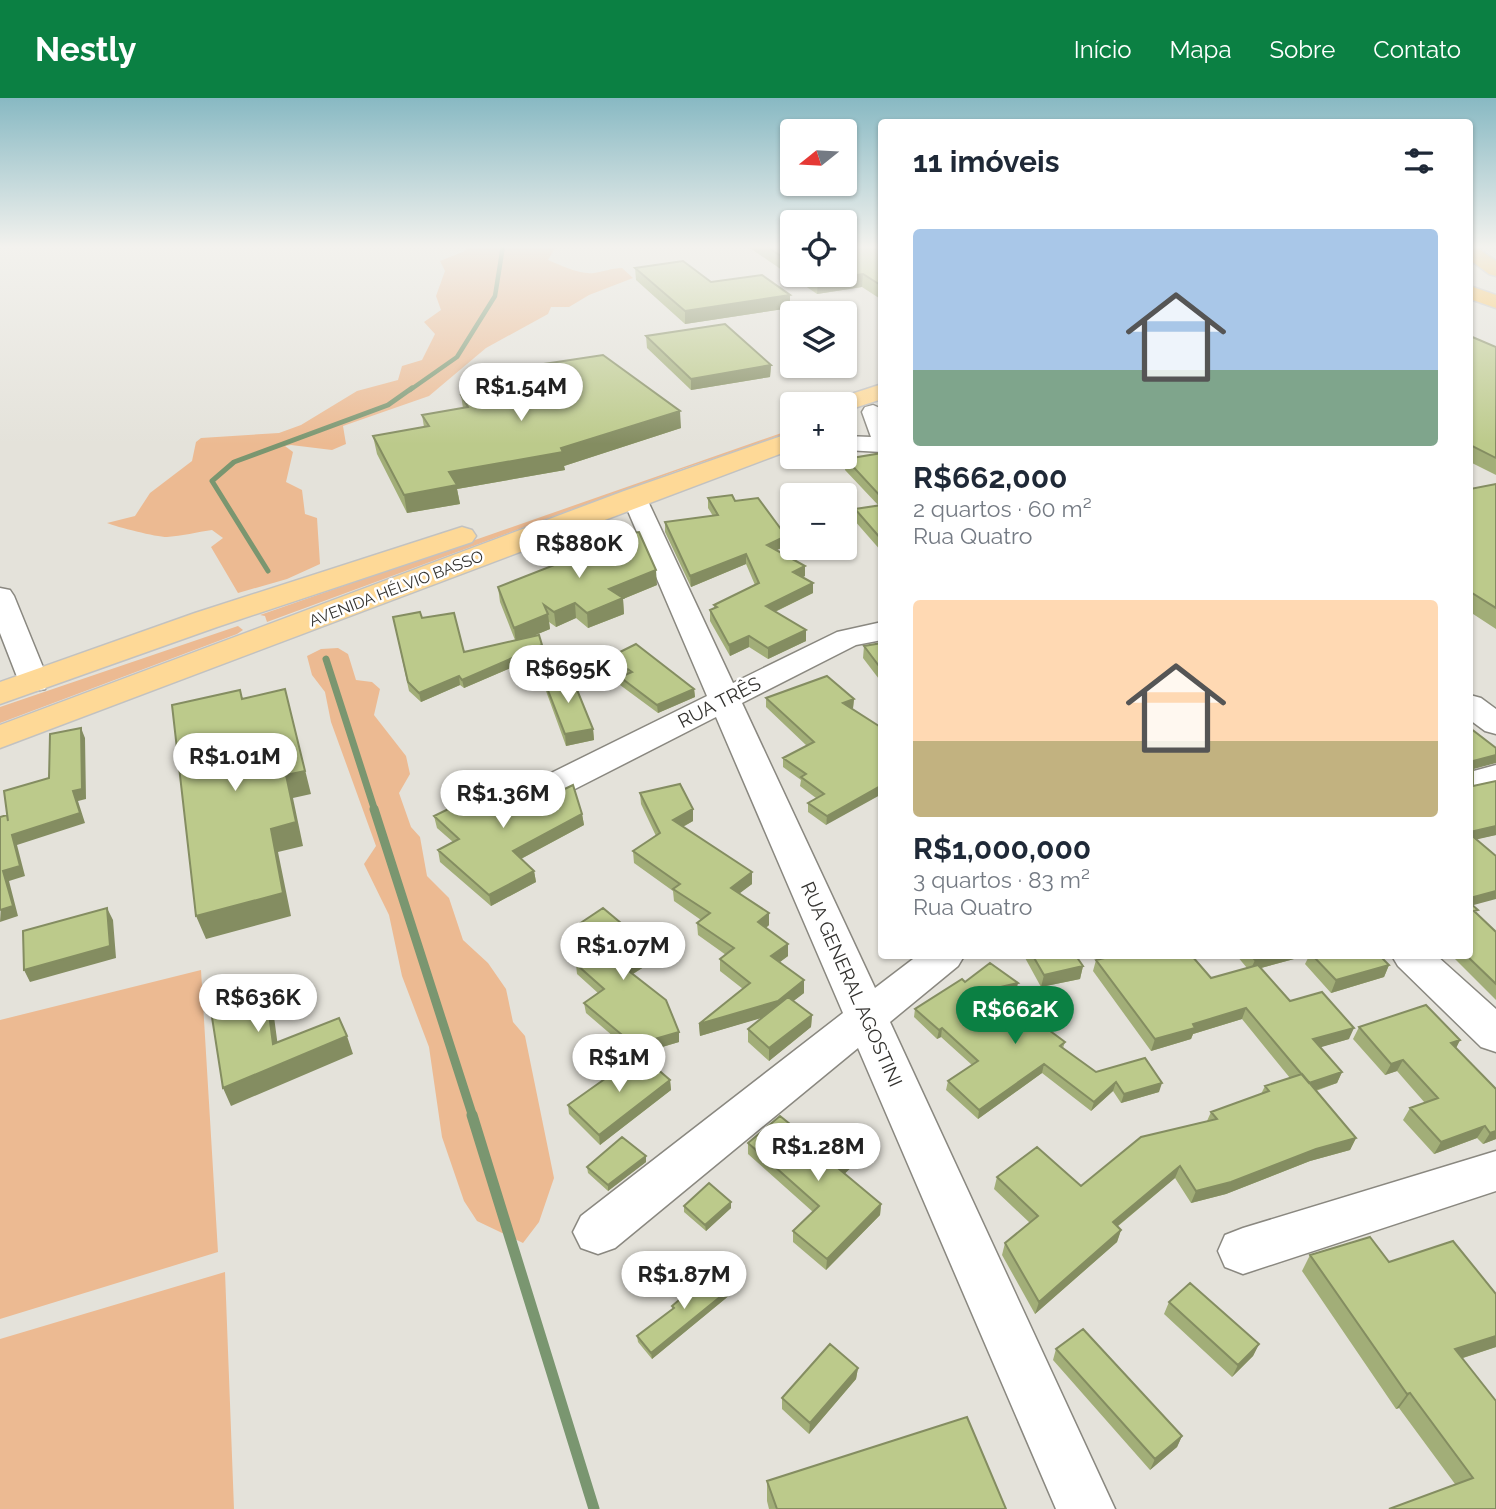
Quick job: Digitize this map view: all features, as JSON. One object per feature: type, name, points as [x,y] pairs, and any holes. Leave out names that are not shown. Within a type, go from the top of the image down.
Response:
[{"type":"main road","points":[[857,404],[878,404]]},
{"type":"main road","points":[[857,416],[878,405]]},
{"type":"main road","name":"AVENIDA HÉLVIO BASSO","points":[[0,694],[206,620],[398,558],[780,426]]},
{"type":"main road","name":"AVENIDA HÉLVIO BASSO","points":[[0,737],[634,497],[780,445]]},
{"type":"main road","points":[[206,620],[253,622],[254,629],[246,646]]},
{"type":"street","points":[[857,444],[878,445]]},
{"type":"street","name":"RUA GENERAL AGOSTINI","points":[[634,497],[1086,1509]]},
{"type":"street","points":[[0,596],[34,682]]},
{"type":"street","name":"RUA TRÊS","points":[[559,783],[847,638],[878,632]]},
{"type":"street","points":[[1473,707],[1496,724]]},
{"type":"street","points":[[1473,782],[1496,776]]},
{"type":"street","points":[[598,1232],[940,959]]},
{"type":"street","points":[[1415,959],[1496,1035]]},
{"type":"street","points":[[1243,1251],[1496,1171]]},
{"type":"shaded area","points":[[438,312],[549,312],[486,348],[429,396],[343,426],[346,444],[332,450],[285,446],[293,452],[286,482],[302,490],[305,514],[317,518],[320,564],[287,579],[238,593],[211,547],[223,538],[212,530],[167,537],[107,523],[135,516],[150,493],[192,461],[196,442],[201,438],[279,433],[301,425],[357,391],[398,380],[402,366],[422,360],[435,334],[424,322]]},
{"type":"shaded area","points":[[780,434],[780,436],[682,469],[267,622],[265,616],[260,615]]},
{"type":"shaded area","points":[[238,626],[243,630],[237,634],[0,723],[0,707]]},
{"type":"shaded area","points":[[338,648],[348,654],[356,680],[372,682],[380,689],[374,715],[406,756],[410,774],[399,793],[411,827],[420,837],[427,876],[449,898],[463,940],[488,963],[506,989],[513,1022],[525,1036],[554,1178],[539,1222],[523,1243],[477,1221],[464,1201],[442,1137],[429,1047],[402,976],[389,915],[364,864],[376,846],[331,722],[325,692],[312,675],[307,656],[321,649]]},
{"type":"shaded area","points":[[201,970],[218,1252],[0,1319],[0,1020]]},
{"type":"shaded area","points":[[225,1272],[234,1509],[0,1509],[0,1339]]},
{"type":"building","points":[[725,324],[771,365],[691,379],[646,336]]},
{"type":"building","points":[[1473,337],[1496,347],[1496,458],[1473,446]]},
{"type":"building","points":[[603,355],[680,411],[561,448],[563,452],[449,472],[457,485],[404,495],[373,436],[429,426],[422,415],[468,407],[461,395],[550,381],[537,365]]},
{"type":"building","points":[[878,454],[878,494],[855,469],[857,457]]},
{"type":"building","points":[[1496,484],[1496,608],[1473,594],[1473,488]]},
{"type":"building","points":[[732,495],[735,501],[758,498],[780,528],[780,539],[767,545],[780,552],[780,560],[794,560],[805,566],[793,572],[813,583],[766,606],[806,630],[768,648],[749,636],[729,645],[710,610],[717,607],[714,605],[759,583],[746,554],[690,576],[665,522],[718,515],[708,498]]},
{"type":"building","points":[[878,506],[878,535],[857,511],[857,509]]},
{"type":"building","points":[[639,532],[656,570],[609,589],[623,598],[587,613],[575,603],[554,612],[544,605],[548,614],[514,628],[498,587],[603,546],[600,537]]},
{"type":"building","points":[[420,612],[422,618],[454,613],[464,652],[539,635],[542,645],[462,680],[459,676],[419,693],[408,682],[393,617]]},
{"type":"building","points":[[636,644],[694,689],[657,705],[620,677],[632,672],[610,657]]},
{"type":"building","points":[[878,644],[878,665],[864,646]]},
{"type":"building","points":[[571,675],[593,729],[565,734],[544,680]]},
{"type":"building","points":[[827,676],[854,699],[843,703],[878,725],[878,787],[827,816],[808,803],[824,794],[801,777],[806,774],[783,758],[814,742],[766,698]]},
{"type":"building","points":[[285,689],[305,771],[286,775],[296,822],[271,829],[283,893],[196,916],[172,705],[240,690],[242,699]]},
{"type":"building","points":[[81,728],[82,789],[73,791],[80,813],[12,835],[20,866],[3,871],[13,906],[0,910],[0,817],[7,815],[8,821],[4,791],[49,778],[50,734]]},
{"type":"building","points":[[1473,730],[1496,748],[1496,755],[1473,761]]},
{"type":"building","points":[[523,775],[546,798],[573,785],[582,814],[513,851],[534,871],[489,895],[438,850],[459,839],[434,816]]},
{"type":"building","points":[[1496,781],[1496,826],[1473,831],[1473,786]]},
{"type":"building","points":[[680,784],[693,809],[673,820],[752,872],[731,888],[769,913],[758,922],[788,944],[771,956],[804,980],[778,1001],[699,1024],[750,983],[720,959],[734,948],[697,923],[710,913],[673,889],[680,884],[633,851],[660,833],[640,793]]},
{"type":"building","points":[[1473,837],[1496,856],[1496,891],[1473,897]]},
{"type":"building","points":[[1473,906],[1478,910],[1474,911],[1496,932],[1496,984],[1470,959],[1473,959]]},
{"type":"building","points":[[107,908],[110,946],[24,970],[23,931]]},
{"type":"building","points":[[603,908],[634,934],[646,955],[625,968],[666,1000],[679,1032],[634,1045],[584,1003],[604,989],[576,964],[599,949],[573,928]]},
{"type":"building","points":[[1035,959],[1078,959],[1083,966],[1044,975]]},
{"type":"building","points":[[1195,959],[1211,978],[1258,965],[1290,1001],[1322,992],[1354,1028],[1313,1039],[1342,1072],[1309,1083],[1246,1008],[1193,1024],[1195,1028],[1155,1039],[1096,960]]},
{"type":"building","points":[[1316,959],[1383,959],[1389,965],[1336,980]]},
{"type":"building","points":[[990,963],[1018,983],[992,989],[998,993],[982,1003],[1017,1033],[1034,1019],[1065,1042],[1060,1046],[1096,1072],[1145,1058],[1162,1083],[1124,1094],[1116,1082],[1094,1102],[1044,1064],[979,1110],[948,1081],[978,1061],[942,1028],[939,1030],[915,1009],[962,979],[965,982]]},
{"type":"building","points":[[264,976],[273,1044],[339,1018],[347,1036],[223,1088],[209,998]]},
{"type":"building","points":[[788,997],[812,1015],[769,1048],[748,1029]]},
{"type":"building","points":[[1426,1005],[1460,1040],[1451,1043],[1496,1089],[1496,1131],[1490,1133],[1485,1126],[1441,1142],[1410,1108],[1438,1098],[1403,1060],[1391,1064],[1359,1027]]},
{"type":"building","points":[[640,1054],[670,1080],[599,1135],[568,1105]]},
{"type":"building","points":[[1302,1074],[1356,1138],[1316,1149],[1231,1182],[1196,1191],[1180,1166],[1113,1222],[1121,1230],[1039,1302],[1005,1243],[1038,1216],[997,1177],[1037,1147],[1081,1186],[1141,1137],[1217,1119],[1211,1112],[1269,1091],[1265,1086]]},
{"type":"building","points":[[780,1116],[816,1145],[832,1131],[858,1151],[839,1169],[881,1204],[827,1259],[793,1231],[819,1206],[748,1143]]},
{"type":"building","points":[[622,1137],[646,1156],[608,1185],[587,1167]]},
{"type":"building","points":[[709,1183],[731,1202],[705,1225],[684,1206]]},
{"type":"building","points":[[1370,1237],[1389,1262],[1453,1241],[1496,1294],[1496,1336],[1455,1349],[1496,1401],[1496,1509],[1389,1509],[1473,1478],[1410,1393],[1407,1394],[1310,1255]]},
{"type":"building","points":[[713,1271],[731,1288],[651,1353],[637,1336],[674,1308],[672,1306]]},
{"type":"building","points":[[1190,1283],[1259,1344],[1238,1365],[1169,1302]]},
{"type":"building","points":[[1083,1329],[1182,1436],[1155,1459],[1056,1349]]},
{"type":"building","points":[[830,1344],[858,1368],[810,1423],[782,1398]]},
{"type":"building","points":[[967,1417],[1006,1509],[777,1509],[767,1481]]},
{"type":"waterway","points":[[410,390],[457,357],[485,312]]},
{"type":"waterway","points":[[268,571],[212,481],[234,462],[388,405],[412,388]]},
{"type":"waterway","points":[[326,659],[375,811]]},
{"type":"waterway","points":[[374,809],[473,1117]]},
{"type":"waterway","points":[[472,1115],[594,1509]]}]
